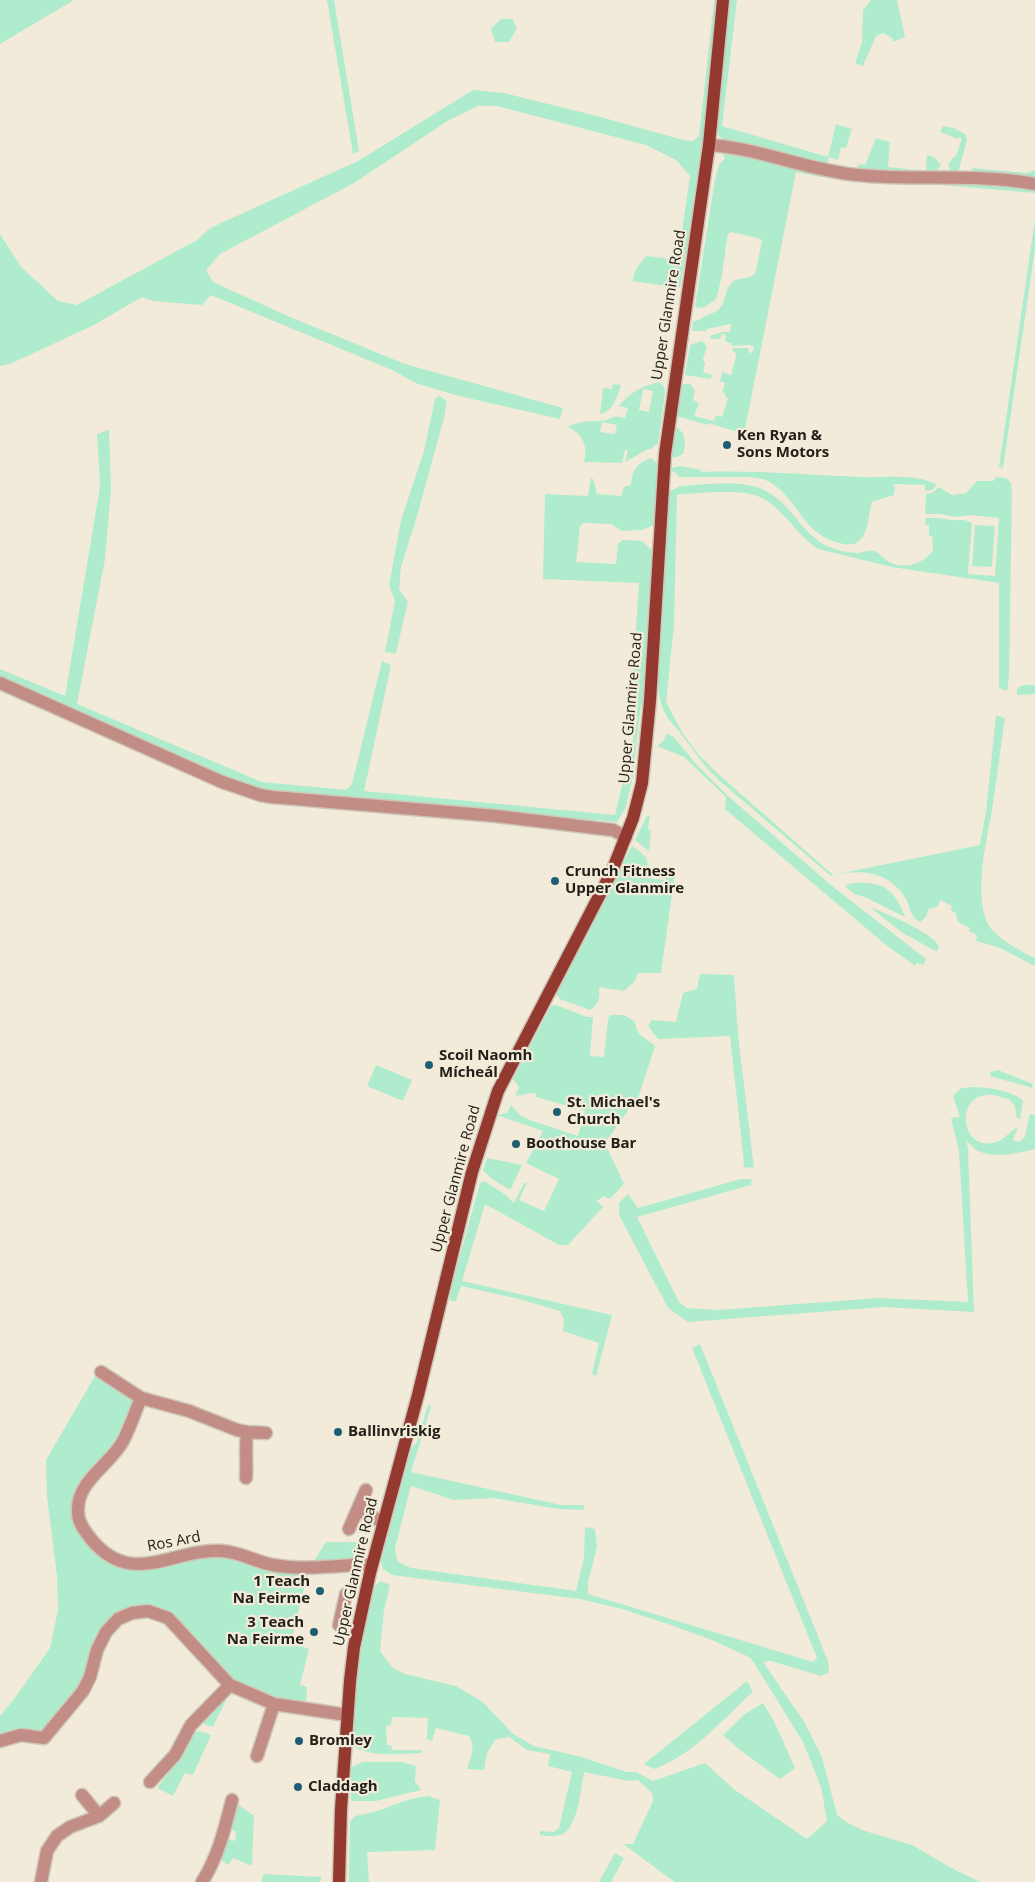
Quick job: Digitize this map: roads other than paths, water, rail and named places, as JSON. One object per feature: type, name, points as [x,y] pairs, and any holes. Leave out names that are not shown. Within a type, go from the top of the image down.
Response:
[{"type":"main road","name":"Upper Glanmire Road","points":[[339,1882],[347,1715],[354,1647],[372,1564],[418,1394],[472,1172],[487,1122],[507,1072],[612,871],[639,800],[644,766],[664,454],[709,145],[723,0]]},
{"type":"street","points":[[709,145],[739,148],[820,170],[857,175],[992,180],[1035,184]]},
{"type":"street","points":[[0,683],[222,782],[260,795],[496,816],[604,828],[613,830],[626,837]]},
{"type":"street","points":[[101,1372],[140,1398],[189,1411],[247,1432],[266,1433]]},
{"type":"street","name":"Ros Ard","points":[[140,1398],[124,1440],[115,1454],[84,1487],[79,1499],[80,1523],[96,1545],[106,1554],[115,1559],[134,1564],[149,1565],[192,1553],[222,1551],[235,1553],[274,1566],[300,1568],[372,1564]]},
{"type":"street","points":[[246,1478],[247,1432]]},
{"type":"street","points":[[350,1529],[366,1490]]},
{"type":"street","points":[[358,1510],[383,1522]]},
{"type":"street","points":[[339,1624],[346,1594]]},
{"type":"street","points":[[0,1741],[21,1735],[44,1738],[83,1691],[90,1678],[97,1650],[106,1632],[118,1619],[132,1613],[148,1611],[168,1618],[230,1685],[274,1704],[347,1715]]},
{"type":"street","points":[[342,1611],[360,1616]]},
{"type":"street","points":[[150,1782],[175,1755],[191,1725],[230,1685]]},
{"type":"street","points":[[257,1756],[274,1704]]},
{"type":"street","points":[[82,1795],[99,1816]]},
{"type":"street","points":[[202,1882],[210,1869],[219,1846],[232,1800]]},
{"type":"street","points":[[41,1882],[47,1851],[57,1836],[70,1827],[99,1816],[114,1803]]},
{"type":"place","name":"Ken Ryan & Sons Motors","points":[[727,445]]},
{"type":"place","name":"Crunch Fitness Upper Glanmire","points":[[555,881]]},
{"type":"place","name":"Scoil Naomh Mícheál","points":[[429,1065]]},
{"type":"place","name":"St. Michael's Church","points":[[557,1112]]},
{"type":"place","name":"Boothouse Bar","points":[[516,1144]]},
{"type":"place","name":"Ballinvriskig","points":[[338,1432]]},
{"type":"place","name":"1 Teach Na Feirme","points":[[320,1591]]},
{"type":"place","name":"3 Teach Na Feirme","points":[[314,1632]]},
{"type":"place","name":"Bromley","points":[[299,1741]]},
{"type":"place","name":"Claddagh","points":[[298,1787]]}]
